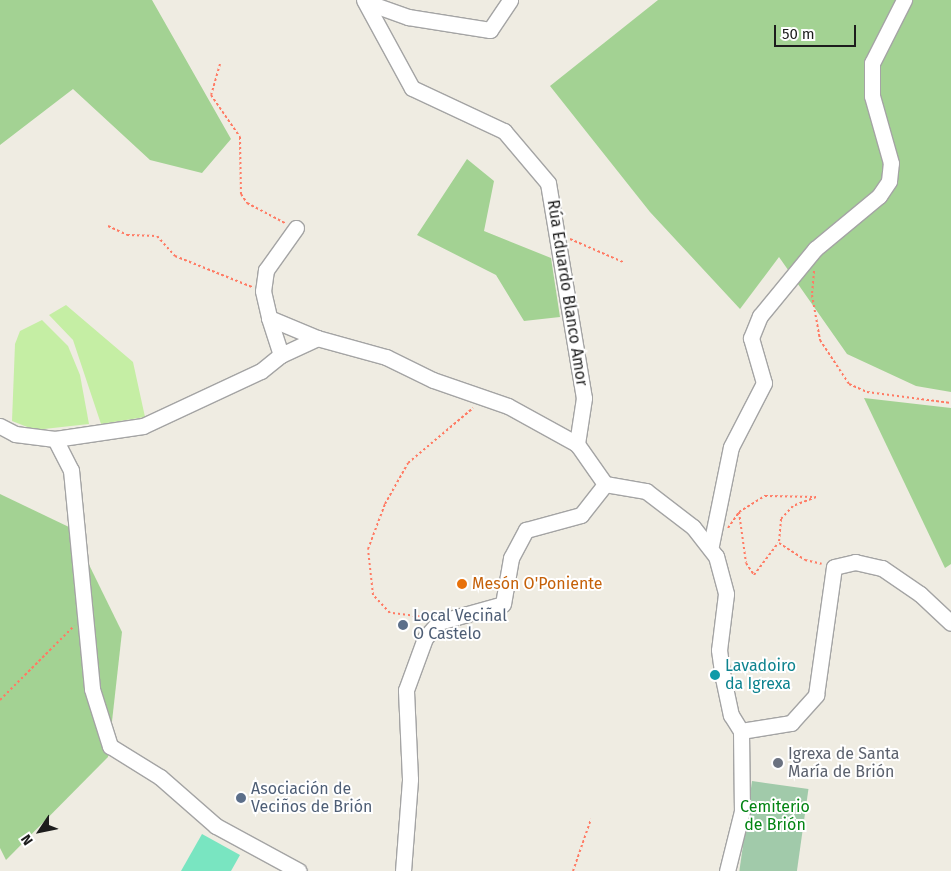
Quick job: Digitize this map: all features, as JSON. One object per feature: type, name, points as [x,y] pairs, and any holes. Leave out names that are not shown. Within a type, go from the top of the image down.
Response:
[{"type":"street","points":[[365,1],[408,17],[490,30],[510,0]]},
{"type":"street","points":[[727,871],[742,811],[741,731],[730,715],[722,678],[719,650],[726,594],[711,546],[731,447],[764,383],[751,338],[760,316],[816,249],[879,196],[889,181],[892,163],[872,96],[872,63],[904,0]]},
{"type":"street","name":"Rúa Eduardo Blanco Amor","points":[[365,1],[412,88],[475,114],[504,131],[527,154],[548,183],[559,234],[584,398],[577,444]]},
{"type":"street","points":[[281,355],[268,318],[263,292],[266,270],[296,228]]},
{"type":"street","points":[[268,318],[317,338],[386,357],[481,398],[508,406],[577,444],[605,484],[646,492],[711,546]]},
{"type":"street","points":[[0,426],[15,434],[55,439],[144,426],[261,371],[281,355],[317,338]]},
{"type":"street","points":[[55,439],[71,470],[92,689],[110,746],[160,778],[216,826],[298,871]]},
{"type":"street","points":[[404,871],[410,779],[406,690],[425,638],[439,622],[503,604],[511,558],[526,530],[581,515],[605,484]]},
{"type":"street","points":[[741,731],[791,723],[816,695],[834,567],[855,562],[882,568],[920,594],[951,622]]},
{"type":"path","points":[[220,64],[211,95],[240,137],[241,194],[260,212],[296,228]]},
{"type":"path","points":[[108,226],[127,235],[157,236],[175,256],[263,292]]},
{"type":"path","points":[[559,234],[623,262]]},
{"type":"path","points":[[816,249],[812,295],[820,340],[849,384],[867,392],[951,403]]},
{"type":"path","points":[[439,622],[413,613],[390,613],[373,595],[368,549],[385,504],[408,463],[463,420],[481,398]]},
{"type":"path","points":[[727,530],[739,512],[765,496],[816,497],[793,506],[781,519],[778,543],[754,575],[746,563],[739,512]]},
{"type":"path","points":[[778,543],[805,560],[834,567]]},
{"type":"path","points":[[0,700],[86,614]]},
{"type":"path","points":[[573,871],[591,819]]},
{"type":"green space","points":[[0,0],[152,0],[231,139],[202,173],[150,160],[73,89],[0,145]]},
{"type":"green space","points":[[658,0],[951,0],[951,392],[916,386],[847,354],[779,257],[740,309],[650,212],[550,86]]},
{"type":"green space","points":[[467,159],[494,181],[484,231],[551,258],[560,317],[524,321],[496,275],[417,235]]},
{"type":"green space","points":[[66,305],[133,362],[145,417],[101,424],[73,340],[49,315]]},
{"type":"green space","points":[[42,320],[68,346],[80,375],[89,424],[35,430],[12,421],[15,344],[20,331]]},
{"type":"green space","points":[[864,398],[951,408],[951,564],[945,568]]},
{"type":"green space","points":[[0,494],[71,528],[122,632],[108,757],[6,860],[0,848]]},
{"type":"green space","name":"Cemiterio de Brión","points":[[752,781],[808,789],[797,871],[739,871]]},
{"type":"green space","points":[[202,834],[240,855],[231,871],[181,871]]},
{"type":"place","name":"Mesón O'Poniente","points":[[462,584]]},
{"type":"place","name":"Local Veciñal O Castelo","points":[[403,625]]},
{"type":"place","name":"Lavadoiro da Igrexa","points":[[715,675]]},
{"type":"place","name":"Igrexa de Santa María de Brión","points":[[778,763]]},
{"type":"place","name":"Asociación de Veciños de Brión","points":[[241,798]]}]
